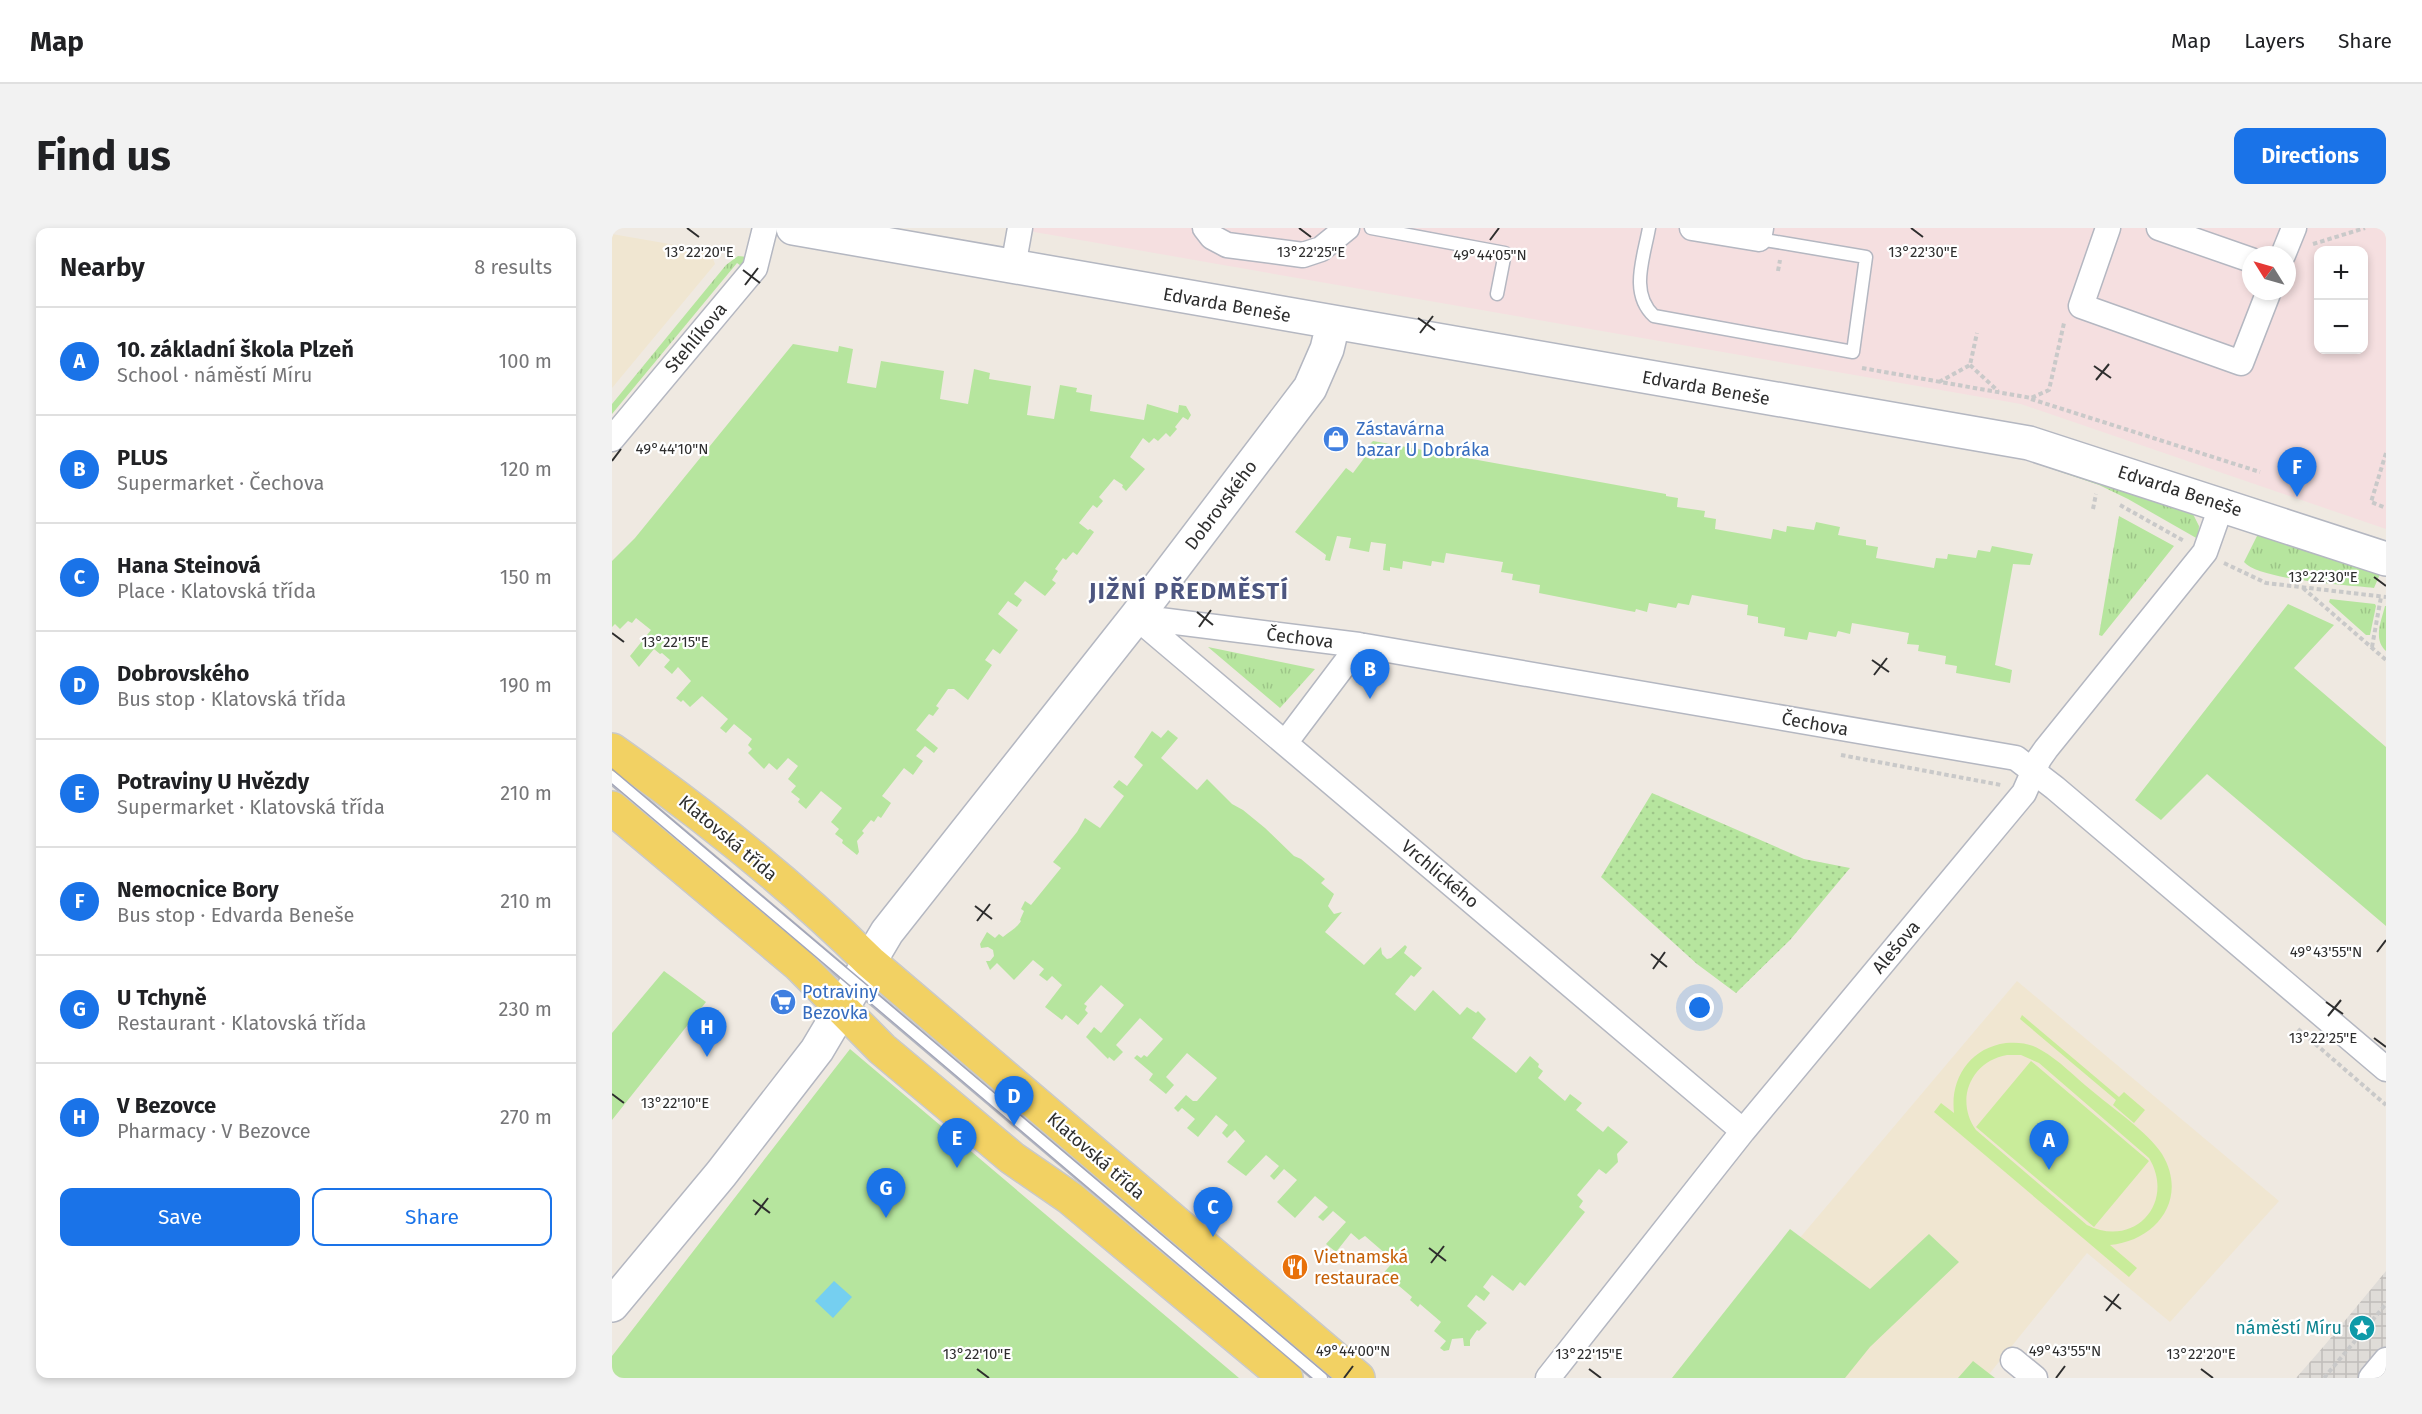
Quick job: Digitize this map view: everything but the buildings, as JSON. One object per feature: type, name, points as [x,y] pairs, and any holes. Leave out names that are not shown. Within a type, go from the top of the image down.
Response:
[{"type":"main road","name":"Klatovská třída","points":[[612,750],[687,804],[833,925],[882,1049],[1012,1158],[1070,1198],[1286,1378]]},
{"type":"main road","name":"Klatovská třída","points":[[612,808],[799,965],[857,985],[1358,1378]]},
{"type":"street","name":"Stehlíkova","points":[[612,439],[755,268],[765,228]]},
{"type":"street","points":[[1013,267],[1020,228]]},
{"type":"street","points":[[1205,228],[1212,237],[1227,245],[1303,255],[1322,249],[1347,228]]},
{"type":"street","points":[[1692,228],[1760,234]]},
{"type":"street","points":[[2109,228],[2081,306],[2241,363],[2266,300]]},
{"type":"street","points":[[2159,228],[2242,257]]},
{"type":"street","points":[[2287,246],[2294,228]]},
{"type":"street","name":"Edvarda Beneše","points":[[807,229],[1334,324],[2029,443],[2386,559]]},
{"type":"street","name":"Dobrovského","points":[[612,1305],[721,1173],[826,1039],[887,932],[1136,617],[1310,388],[1327,350],[1334,324]]},
{"type":"street","name":"Alešova","points":[[1548,1378],[1743,1131],[2024,794],[2046,749],[2205,552],[2222,504]]},
{"type":"street","name":"Čechova","points":[[1136,617],[1359,645],[2016,758],[2034,770],[2386,1069]]},
{"type":"street","name":"Vrchlického","points":[[1136,617],[1743,1131]]},
{"type":"street","points":[[1285,743],[1359,645]]},
{"type":"street","points":[[2013,1360],[2035,1378]]},
{"type":"street","points":[[2371,1378],[2386,1360]]},
{"type":"lane","points":[[1371,228],[1505,253],[1497,294]]},
{"type":"lane","points":[[1649,228],[1639,283],[1642,301],[1654,315],[1853,352],[1866,257],[1760,234]]},
{"type":"lane","name":"Klatovská třída","points":[[612,777],[1321,1378]]},
{"type":"path","points":[[2296,250],[2365,228]]},
{"type":"path","points":[[1778,271],[1780,258]]},
{"type":"path","points":[[2031,398],[2049,390],[2064,322],[2081,306]]},
{"type":"path","points":[[1939,382],[1970,365],[1977,333]]},
{"type":"path","points":[[1853,352],[1862,368],[2031,398],[2260,472]]},
{"type":"path","points":[[1970,365],[2000,393]]},
{"type":"path","points":[[2386,453],[2371,502],[2386,508]]},
{"type":"path","points":[[2086,491],[2105,498]]},
{"type":"path","points":[[2093,509],[2096,493]]},
{"type":"path","points":[[2115,502],[2232,568],[2266,583],[2383,597],[2372,648]]},
{"type":"path","points":[[2302,588],[2386,660]]},
{"type":"path","points":[[1832,753],[1996,783],[2024,794]]},
{"type":"path","points":[[2297,1029],[2386,1105]]},
{"type":"path","points":[[2324,1378],[2386,1304]]},
{"type":"shaded area","points":[[1011,228],[2386,228],[2386,529],[2021,404]]},
{"type":"shaded area","points":[[612,234],[710,251],[715,264],[612,388]]},
{"type":"shaded area","points":[[2017,981],[2279,1201],[2170,1322],[2087,1253],[1986,1378],[1715,1378],[1782,1259]]},
{"type":"shaded area","name":"náměstí Míru","points":[[2386,1271],[2386,1378],[2296,1378],[2324,1346]]},
{"type":"green space","points":[[738,256],[748,257],[744,268],[737,263],[612,414],[612,404],[726,265]]},
{"type":"green space","points":[[793,344],[838,352],[839,346],[853,349],[847,383],[876,388],[881,361],[944,371],[940,399],[968,404],[974,369],[990,373],[989,379],[1031,386],[1027,415],[1054,419],[1060,385],[1077,388],[1076,392],[1092,395],[1090,411],[1144,420],[1147,404],[1178,413],[1179,405],[1186,406],[1191,415],[1188,420],[1183,417],[1170,437],[1166,433],[1158,441],[1154,438],[1149,443],[1143,438],[1130,457],[1145,469],[1126,491],[1123,485],[1114,479],[1099,497],[1103,501],[1097,508],[1093,505],[1079,523],[1094,532],[1077,555],[1073,552],[1066,560],[1063,558],[1055,569],[1058,571],[1052,580],[1056,583],[1045,596],[1025,581],[1014,594],[1022,600],[1017,607],[1008,601],[998,614],[1018,630],[1000,654],[993,649],[985,660],[992,665],[968,700],[954,689],[948,689],[936,706],[939,708],[933,716],[929,714],[916,730],[938,748],[934,753],[925,746],[916,756],[923,761],[913,775],[904,768],[882,796],[891,803],[881,818],[878,816],[874,822],[871,820],[862,831],[864,833],[857,841],[859,852],[857,855],[842,843],[843,840],[835,834],[839,829],[831,822],[842,808],[821,791],[806,809],[798,802],[800,799],[791,792],[796,786],[788,779],[798,766],[788,758],[777,770],[769,763],[764,769],[748,753],[752,749],[748,745],[752,739],[734,724],[726,733],[720,728],[728,719],[702,696],[690,707],[683,700],[681,702],[676,698],[691,681],[678,667],[672,674],[664,667],[670,660],[662,653],[654,649],[639,667],[630,656],[651,630],[636,618],[632,623],[628,621],[620,629],[615,624],[612,627],[612,561],[635,538]]},
{"type":"green space","points":[[1958,437],[2192,512],[2199,526],[2198,539],[2099,485]]},
{"type":"green space","points":[[1373,441],[1666,494],[1666,496],[1678,498],[1677,507],[1705,511],[1704,517],[1716,519],[1715,529],[1771,539],[1773,529],[1786,532],[1787,526],[1814,530],[1816,522],[1840,527],[1838,535],[1866,540],[1866,545],[1878,547],[1876,558],[1934,568],[1936,558],[1947,559],[1948,554],[1976,558],[1978,550],[1990,552],[1992,546],[2033,554],[2030,565],[2013,564],[1995,665],[2012,670],[2010,683],[1956,673],[1957,666],[1945,664],[1946,656],[1918,651],[1919,645],[1907,644],[1909,633],[1852,623],[1850,634],[1838,631],[1836,637],[1809,632],[1807,640],[1784,636],[1785,628],[1758,623],[1758,617],[1747,615],[1748,605],[1692,595],[1689,605],[1678,603],[1676,608],[1649,603],[1647,612],[1636,609],[1635,612],[1539,593],[1540,585],[1512,580],[1513,574],[1501,572],[1503,562],[1446,553],[1444,563],[1432,561],[1431,566],[1403,561],[1402,569],[1390,567],[1390,571],[1383,570],[1386,544],[1371,542],[1369,552],[1349,548],[1351,538],[1337,536],[1330,561],[1325,560],[1326,555],[1295,532],[1346,468],[1353,473],[1365,457],[1374,460],[1379,454],[1370,444]]},
{"type":"green space","points":[[2119,516],[2174,546],[2102,636],[2099,635]]},
{"type":"green space","points":[[2259,532],[2380,574],[2374,588],[2305,581],[2267,573],[2244,562]]},
{"type":"green space","points":[[2330,599],[2375,604],[2370,635],[2366,635],[2329,602]]},
{"type":"green space","points":[[2288,604],[2334,625],[2294,668],[2386,747],[2386,926],[2207,774],[2161,820],[2135,800]]},
{"type":"green space","points":[[2386,606],[2386,651],[2379,636]]},
{"type":"green space","points":[[1208,647],[1315,669],[1280,708]]},
{"type":"green space","points":[[1168,730],[1178,738],[1161,758],[1197,790],[1207,779],[1232,804],[1243,810],[1294,856],[1325,879],[1321,883],[1334,894],[1328,906],[1334,914],[1342,912],[1325,932],[1364,965],[1381,947],[1382,954],[1387,959],[1405,945],[1407,947],[1404,953],[1422,968],[1414,977],[1411,975],[1395,994],[1415,1011],[1433,990],[1460,1015],[1467,1007],[1476,1013],[1478,1011],[1486,1019],[1472,1038],[1516,1073],[1530,1056],[1543,1071],[1538,1078],[1565,1101],[1570,1094],[1582,1103],[1576,1110],[1603,1132],[1608,1126],[1628,1142],[1617,1154],[1618,1162],[1606,1174],[1599,1169],[1577,1195],[1583,1201],[1579,1207],[1585,1212],[1525,1286],[1520,1282],[1513,1291],[1492,1275],[1483,1287],[1490,1293],[1484,1301],[1476,1295],[1467,1306],[1487,1323],[1479,1331],[1477,1330],[1470,1340],[1470,1346],[1464,1346],[1463,1338],[1452,1339],[1449,1350],[1444,1351],[1440,1348],[1446,1341],[1434,1331],[1441,1322],[1420,1304],[1418,1307],[1410,1300],[1412,1297],[1392,1280],[1389,1284],[1380,1277],[1394,1261],[1365,1236],[1359,1240],[1351,1233],[1336,1252],[1326,1244],[1346,1222],[1333,1211],[1323,1221],[1318,1217],[1328,1207],[1315,1196],[1295,1218],[1277,1202],[1297,1180],[1284,1169],[1274,1180],[1270,1176],[1279,1166],[1266,1155],[1246,1176],[1227,1162],[1245,1141],[1235,1130],[1227,1138],[1222,1133],[1228,1125],[1216,1115],[1198,1137],[1187,1128],[1195,1119],[1182,1108],[1178,1112],[1174,1108],[1186,1095],[1193,1101],[1197,1101],[1217,1078],[1187,1053],[1166,1077],[1174,1085],[1166,1094],[1149,1080],[1153,1074],[1134,1058],[1137,1055],[1141,1058],[1144,1055],[1147,1057],[1163,1039],[1140,1018],[1116,1045],[1123,1052],[1114,1061],[1109,1057],[1108,1059],[1086,1037],[1094,1027],[1101,1033],[1124,1005],[1101,985],[1084,1004],[1087,1006],[1085,1010],[1088,1013],[1078,1025],[1066,1015],[1062,1020],[1045,1007],[1062,985],[1052,976],[1047,981],[1039,975],[1044,969],[1033,960],[1014,980],[997,963],[990,970],[986,961],[990,961],[994,956],[993,950],[988,947],[981,948],[980,944],[987,932],[995,938],[999,934],[1003,937],[1017,926],[1021,921],[1024,911],[1021,909],[1025,901],[1031,905],[1061,868],[1053,862],[1085,818],[1100,828],[1124,796],[1113,787],[1119,780],[1127,786],[1143,765],[1134,757],[1152,731],[1161,738]]},
{"type":"green space","points":[[1652,793],[1804,859],[1850,868],[1790,940],[1736,993],[1697,964],[1601,877]]},
{"type":"green space","points":[[664,971],[706,1002],[612,1120],[612,1033]]},
{"type":"green space","points":[[2022,1015],[2119,1097],[2124,1092],[2145,1110],[2134,1123],[2113,1105],[2116,1100],[2020,1019]]},
{"type":"green space","points":[[2006,1043],[2024,1044],[2048,1054],[2139,1129],[2162,1154],[2172,1187],[2170,1202],[2163,1215],[2154,1226],[2141,1235],[2127,1242],[2110,1245],[2137,1268],[2129,1277],[1934,1112],[1941,1103],[1954,1113],[1955,1088],[1959,1077],[1973,1058],[1993,1046]],"holes":[[[2007,1055],[2021,1055],[2039,1063],[2149,1158],[2156,1175],[2157,1191],[2154,1205],[2146,1217],[2134,1226],[2120,1231],[2104,1231],[2087,1225],[1976,1130],[1967,1106],[1970,1083],[1984,1065]]]},
{"type":"green space","points":[[850,1049],[1239,1378],[612,1378],[612,1356]]},
{"type":"green space","points":[[2031,1061],[2149,1161],[2094,1227],[1976,1127]]},
{"type":"green space","points":[[1790,1229],[1870,1289],[1929,1234],[1959,1262],[1870,1347],[1845,1378],[1672,1378]]},
{"type":"green space","points":[[1973,1361],[1995,1378],[1958,1378]]},
{"type":"water","points":[[834,1281],[852,1297],[833,1318],[815,1301]]},
{"type":"tram line","points":[[612,769],[1331,1378]]},
{"type":"tram line","points":[[612,784],[1312,1378]]},
{"type":"place","name":"Zástavárna bazar U Dobráka","points":[[1336,439]]},
{"type":"place","name":"Nemocnice Bory","points":[[2297,497]]},
{"type":"place","name":"PLUS","points":[[1370,699]]},
{"type":"place","name":"Potraviny Bezovka","points":[[783,1002]]},
{"type":"place","name":"V Bezovce","points":[[707,1057]]},
{"type":"place","name":"Dobrovského","points":[[1014,1126]]},
{"type":"place","name":"Potraviny U Hvězdy","points":[[957,1168]]},
{"type":"place","name":"10. základní škola Plzeň","points":[[2049,1170]]},
{"type":"place","name":"U Tchyně","points":[[886,1218]]},
{"type":"place","name":"Hana Steinová","points":[[1213,1237]]},
{"type":"place","name":"Vietnamská restaurace","points":[[1295,1267]]},
{"type":"place","name":"náměstí Míru","points":[[2362,1328]]},
{"type":"district","name":"JIŽNÍ PŘEDMĚSTÍ","points":[[1189,591]]}]
